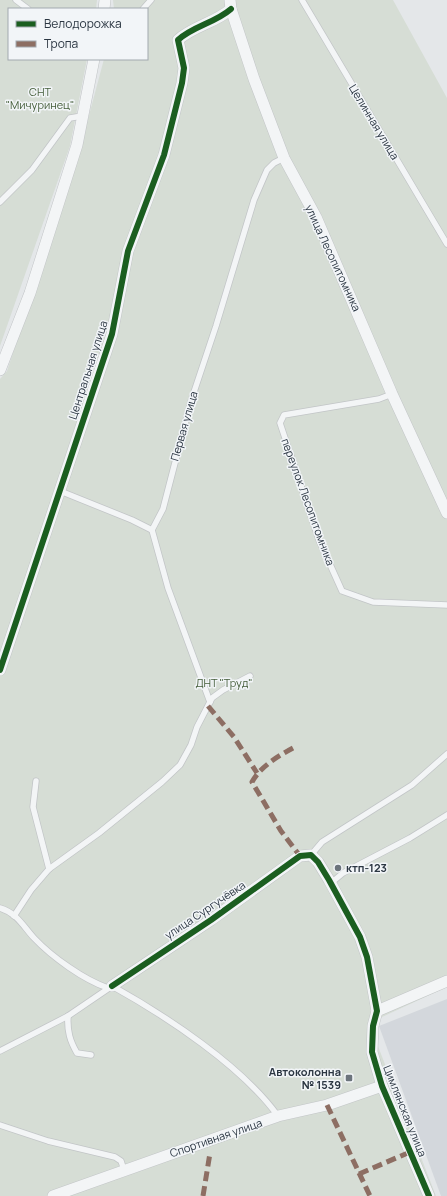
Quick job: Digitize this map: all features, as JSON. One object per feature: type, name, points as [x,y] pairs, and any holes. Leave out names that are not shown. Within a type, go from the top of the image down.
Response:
[{"type":"street","name":"улица Лесопитомника","points":[[230,4],[254,78],[284,158],[316,218],[392,394],[447,513]]},
{"type":"street","name":"Центральная улица","points":[[0,670],[112,334],[128,251],[164,155],[182,83],[184,68],[178,40],[184,34],[224,16],[230,4]]},
{"type":"street","points":[[0,370],[30,293],[77,145],[94,60]]},
{"type":"street","name":"Цимлянская улица","points":[[311,855],[318,862],[331,883],[360,937],[367,957],[377,1011],[373,1026],[372,1052],[382,1086],[429,1196]]},
{"type":"street","name":"улица Сургучёвка","points":[[110,987],[211,920],[300,856],[311,855]]},
{"type":"street","points":[[377,1011],[447,981]]},
{"type":"street","name":"Спортивная улица","points":[[53,1196],[278,1116],[326,1105],[382,1086]]},
{"type":"lane","points":[[16,0],[27,8]]},
{"type":"lane","points":[[144,8],[151,0]]},
{"type":"lane","name":"Целинная улица","points":[[302,0],[447,244]]},
{"type":"lane","points":[[0,202],[32,170],[70,118],[82,116]]},
{"type":"lane","name":"Первая улица","points":[[152,530],[163,509],[191,401],[216,326],[254,200],[267,170],[274,163],[284,158]]},
{"type":"lane","name":"переулок Лесопитомника","points":[[392,394],[378,399],[284,415],[280,423],[319,540],[342,591],[373,602],[447,605]]},
{"type":"lane","points":[[60,491],[132,520],[152,530],[168,588],[210,702]]},
{"type":"lane","points":[[14,916],[31,890],[49,869],[99,833],[162,782],[180,765],[191,745],[210,702],[222,690],[250,676]]},
{"type":"lane","name":"улица Сургучёвка","points":[[311,855],[322,842],[412,785],[447,754]]},
{"type":"lane","points":[[36,781],[33,807],[49,869]]},
{"type":"lane","points":[[331,883],[343,873],[410,838],[447,815]]},
{"type":"lane","points":[[0,908],[20,920],[35,938],[73,970],[96,984],[110,987],[133,998],[212,1051],[267,1101],[278,1116]]},
{"type":"lane","points":[[0,1051],[68,1016],[110,987]]},
{"type":"lane","points":[[68,1016],[67,1029],[71,1043],[77,1053],[91,1055]]},
{"type":"lane","points":[[0,1125],[48,1141],[116,1157],[121,1162],[124,1170]]},
{"type":"shaded area","points":[[447,999],[447,1196],[441,1196],[379,1026]]},
{"type":"green space","name":"СНТ \"Мичуринец\"","points":[[0,0],[97,0],[96,8],[8,8],[8,60],[87,60],[70,146],[0,346]]},
{"type":"green space","name":"ДНТ \"Труд\"","points":[[113,0],[393,0],[447,98],[447,987],[369,1023],[436,1196],[0,1196],[0,379],[7,371],[79,153],[104,60],[148,60],[148,8],[114,8]]},
{"type":"marked path","points":[[208,706],[234,737],[257,773]]},
{"type":"marked path","points":[[293,748],[276,758],[260,771],[252,782],[281,831],[300,856]]},
{"type":"marked path","points":[[327,1105],[370,1196]]},
{"type":"marked path","points":[[359,1174],[410,1152]]},
{"type":"marked path","points":[[203,1196],[210,1153]]},
{"type":"cycle path","points":[[0,670],[112,334],[128,251],[164,155],[182,83],[184,68],[178,40],[190,31],[218,18],[231,9]]},
{"type":"cycle path","points":[[112,986],[211,920],[300,856],[311,855],[318,862],[329,880],[360,937],[367,957],[377,1011],[373,1026],[372,1052],[382,1086],[429,1196]]},
{"type":"place","name":"ктп-123","points":[[338,868]]},
{"type":"place","name":"Автоколонна № 1539","points":[[349,1078]]}]
